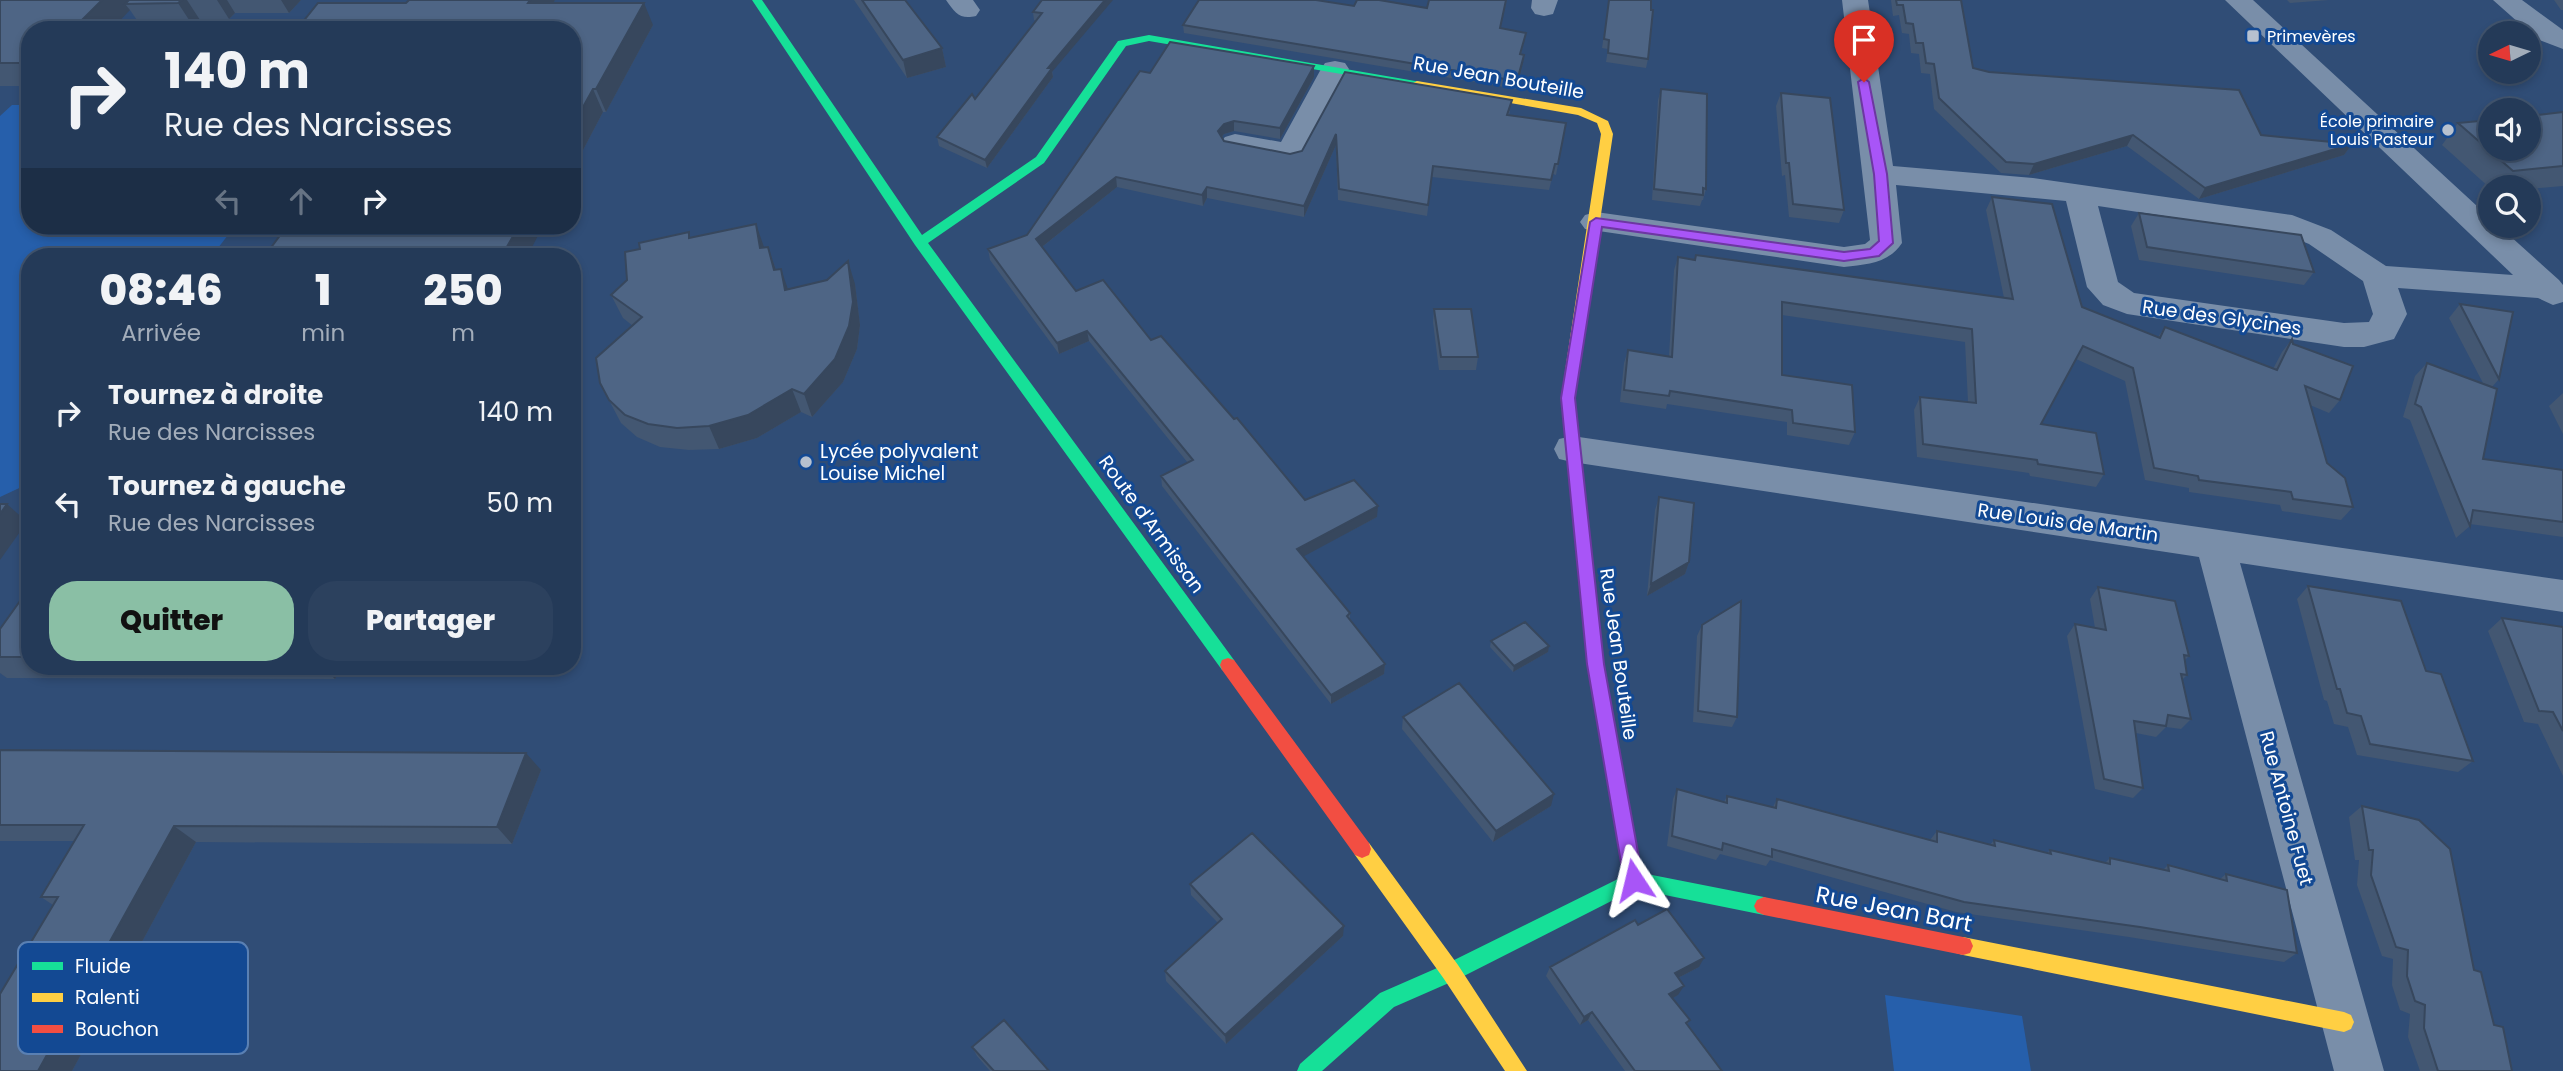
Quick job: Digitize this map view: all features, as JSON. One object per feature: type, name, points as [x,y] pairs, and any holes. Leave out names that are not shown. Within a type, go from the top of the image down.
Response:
[{"type":"street","name":"Route d'Armissan","points":[[757,0],[920,242],[1451,972],[1517,1071]]},
{"type":"street","points":[[1596,222],[1844,257],[1874,253],[1886,243],[1881,174],[1864,82],[1855,0]]},
{"type":"street","points":[[2238,0],[2555,295]]},
{"type":"street","points":[[2507,0],[2547,33],[2563,41]]},
{"type":"street","name":"Rue Jean Bouteille","points":[[920,242],[1040,160],[1122,43],[1149,38],[1581,111],[1602,121],[1608,134],[1568,398],[1595,664],[1634,880]]},
{"type":"street","points":[[1235,143],[1290,153],[1335,69]]},
{"type":"street","points":[[1881,174],[2033,187],[2292,225],[2320,237],[2378,276],[2555,295]]},
{"type":"street","name":"Rue des Glycines","points":[[2080,195],[2103,287],[2127,303],[2344,335],[2364,335],[2382,331],[2390,314],[2378,276]]},
{"type":"street","name":"Rue Louis de Martin","points":[[1572,449],[2563,596]]},
{"type":"street","name":"Rue Antoine Fuet","points":[[2215,544],[2344,1022],[2360,1071]]},
{"type":"street","points":[[1307,1071],[1387,1000],[1451,972],[1634,880]]},
{"type":"street","name":"Rue Jean Bart","points":[[1634,880],[2344,1022]]},
{"type":"shaded area","points":[[12,105],[21,105],[21,235],[228,235],[218,248],[21,248],[21,487],[0,497],[0,116]]},
{"type":"shaded area","points":[[1885,995],[2022,1016],[2031,1071],[1894,1071]]},
{"type":"building","points":[[102,0],[81,21],[21,21],[21,63],[0,63],[0,1]]},
{"type":"building","points":[[129,0],[182,0],[178,3],[125,4]]},
{"type":"building","points":[[409,0],[530,0],[528,3],[644,3],[581,111],[581,21],[304,21],[318,3],[406,3]]},
{"type":"building","points":[[862,0],[905,0],[942,48],[903,60]]},
{"type":"building","points":[[1042,0],[1105,0],[1048,68],[1052,68],[985,160],[937,137],[972,94],[975,99],[1042,13],[1033,12]]},
{"type":"building","points":[[1199,0],[1316,0],[1354,6],[1357,0],[1379,0],[1427,8],[1429,0],[1506,0],[1500,28],[1526,33],[1520,54],[1524,55],[1517,81],[1183,25]]},
{"type":"building","points":[[1609,0],[1651,0],[1653,10],[1648,59],[1608,53],[1609,40],[1604,39]]},
{"type":"building","points":[[1896,0],[1961,0],[1973,68],[1989,72],[2239,90],[2261,135],[2352,144],[2205,188],[2133,135],[2034,164],[2006,162],[1939,98],[1934,64],[1926,63],[1923,43],[1916,43],[1913,24],[1906,23],[1903,5],[1897,5]]},
{"type":"building","points":[[1170,42],[1314,66],[1280,128],[1234,121],[1224,124],[1218,131],[1224,141],[1290,154],[1302,151],[1345,72],[1512,100],[1507,115],[1566,123],[1558,164],[1555,164],[1551,180],[1433,166],[1428,205],[1339,189],[1336,134],[1304,206],[1207,187],[1202,195],[1116,177],[1036,239],[1076,291],[1103,280],[1151,340],[1161,336],[1234,419],[1237,418],[1305,500],[1354,480],[1378,506],[1297,549],[1350,613],[1347,616],[1385,664],[1331,695],[1161,476],[1193,460],[1087,331],[1057,343],[988,249],[1027,235],[1140,71],[1150,73]]},
{"type":"building","points":[[1661,89],[1707,94],[1706,189],[1703,188],[1703,195],[1654,189]]},
{"type":"building","points":[[1781,93],[1830,98],[1844,210],[1793,204],[1789,163],[1786,163]]},
{"type":"building","points":[[2563,112],[2563,166],[2513,171],[2502,161],[2541,161],[2541,115]]},
{"type":"building","points":[[2478,121],[2478,140],[2458,123]]},
{"type":"building","points":[[1992,197],[2052,204],[2082,307],[2160,338],[2165,327],[2277,370],[2292,339],[2293,344],[2353,366],[2340,400],[2305,386],[2327,463],[2345,478],[2353,507],[2293,499],[2291,492],[2199,480],[2198,476],[2154,468],[2133,368],[2083,346],[2041,424],[2096,433],[2104,474],[2038,464],[2037,460],[1923,444],[1920,397],[1976,403],[1972,329],[1782,302],[1782,375],[1852,385],[1855,432],[1793,423],[1792,410],[1670,391],[1669,396],[1624,390],[1628,350],[1672,357],[1678,257],[1695,260],[1696,255],[2013,299]]},
{"type":"building","points":[[2139,213],[2301,235],[2314,272],[2147,247]]},
{"type":"building","points":[[756,224],[760,248],[768,247],[774,270],[781,269],[785,290],[827,280],[848,261],[853,302],[849,326],[835,359],[804,394],[792,389],[748,415],[709,426],[677,428],[648,424],[625,415],[609,400],[600,383],[596,358],[642,317],[611,295],[627,280],[625,252],[640,249],[639,243],[689,232],[689,238]]},
{"type":"building","points":[[280,235],[514,235],[506,248],[271,248]]},
{"type":"building","points":[[2460,304],[2513,312],[2499,379]]},
{"type":"building","points":[[1434,309],[1471,309],[1478,357],[1441,357]]},
{"type":"building","points":[[2427,363],[2497,389],[2483,459],[2563,470],[2563,522],[2473,510],[2470,526],[2421,407],[2415,404]]},
{"type":"building","points":[[1659,497],[1694,503],[1689,562],[1651,584]]},
{"type":"building","points":[[0,504],[7,504],[0,514]]},
{"type":"building","points":[[2308,586],[2401,601],[2426,671],[2441,674],[2473,761],[2370,744],[2361,716],[2347,713],[2340,689],[2337,689]]},
{"type":"building","points":[[2098,587],[2175,601],[2189,656],[2184,655],[2187,675],[2181,674],[2191,719],[2168,715],[2166,726],[2134,721],[2143,788],[2104,779],[2075,624],[2106,630]]},
{"type":"building","points":[[21,600],[21,657],[0,657],[0,629]]},
{"type":"building","points":[[1741,601],[1737,717],[1698,711],[1702,625]]},
{"type":"building","points":[[2502,618],[2563,627],[2563,731],[2553,712],[2539,711]]},
{"type":"building","points":[[1525,622],[1549,646],[1514,666],[1491,641]]},
{"type":"building","points":[[1459,683],[1554,794],[1496,831],[1403,717]]},
{"type":"building","points":[[0,750],[526,753],[497,827],[174,826],[110,942],[31,942],[58,897],[41,897],[84,825],[0,825]]},
{"type":"building","points":[[1677,789],[1727,803],[1727,796],[1776,808],[1777,799],[1937,842],[1937,831],[1995,846],[1994,840],[2051,854],[2050,850],[2110,864],[2110,858],[2169,871],[2168,865],[2227,881],[2226,874],[2287,890],[2297,953],[1964,902],[1772,849],[1772,857],[1723,843],[1722,850],[1672,836]]},
{"type":"building","points":[[2362,806],[2419,820],[2450,849],[2474,970],[2481,972],[2494,1025],[2503,1027],[2512,1071],[2438,1071],[2424,1028],[2425,1005],[2415,1001],[2407,976],[2408,950],[2396,947],[2371,875],[2373,850],[2369,850]]},
{"type":"building","points":[[1252,833],[1344,926],[1225,1035],[1165,971],[1222,919],[1190,884]]},
{"type":"building","points":[[1667,909],[1704,958],[1675,973],[1684,986],[1669,994],[1690,1020],[1686,1023],[1722,1071],[1635,1071],[1592,1012],[1584,1017],[1550,967],[1635,920],[1638,925]]},
{"type":"building","points":[[18,964],[18,1054],[47,1054],[38,1071],[0,1071],[0,994]]},
{"type":"building","points":[[1004,1020],[1049,1071],[994,1071],[972,1047]]},
{"type":"traffic: fast","points":[[757,0],[920,242],[1228,665]]},
{"type":"traffic: fast","points":[[920,242],[1040,160],[1122,43],[1149,38],[1417,84]]},
{"type":"traffic: fast","points":[[1572,371],[1568,398],[1596,664],[1634,880]]},
{"type":"traffic: fast","points":[[1307,1071],[1387,1000],[1451,972],[1634,880],[1764,906]]},
{"type":"traffic: slow","points":[[1417,84],[1581,112],[1602,121],[1607,134],[1572,371]]},
{"type":"traffic: slow","points":[[1362,849],[1451,972],[1517,1071]]},
{"type":"traffic: slow","points":[[1963,946],[2344,1022]]},
{"type":"traffic: jam","points":[[1228,665],[1362,849]]},
{"type":"traffic: jam","points":[[1764,906],[1963,946]]},
{"type":"place","name":"Primevères","points":[[2253,36]]},
{"type":"place","name":"École primaire Louis Pasteur","points":[[2448,130]]},
{"type":"place","name":"Lycée polyvalent Louise Michel","points":[[806,462]]},
{"type":"route","points":[[1634,880],[1595,664],[1568,398],[1596,222],[1844,257],[1874,253],[1886,243],[1881,174],[1864,82]]}]
